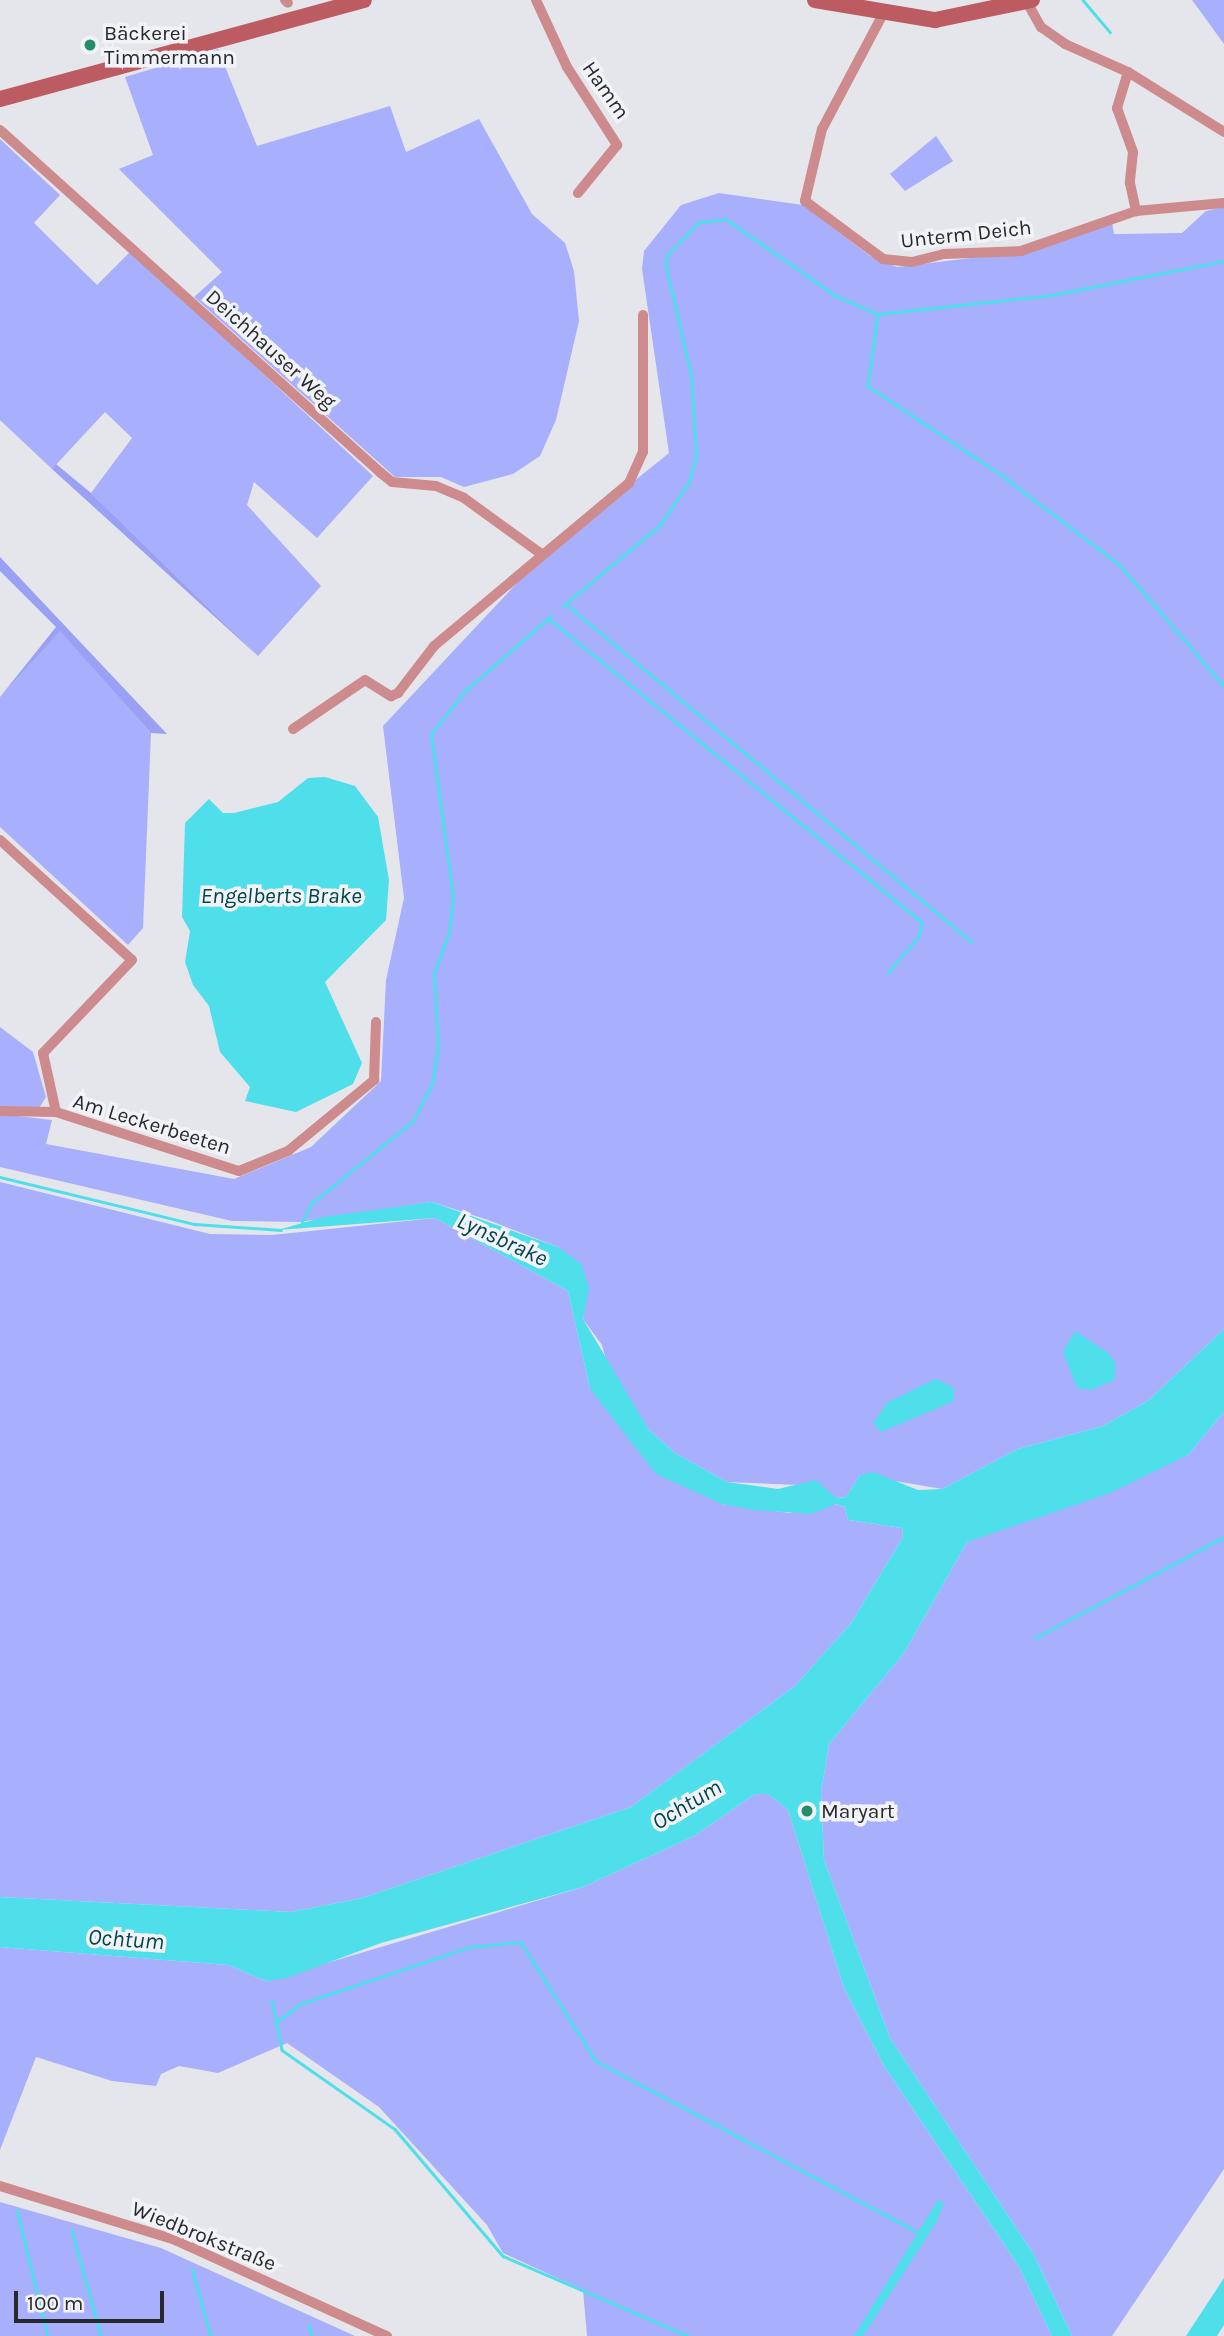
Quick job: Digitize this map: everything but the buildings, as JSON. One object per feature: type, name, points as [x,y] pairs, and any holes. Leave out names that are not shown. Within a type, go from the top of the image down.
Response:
[{"type":"main road","points":[[0,99],[364,0]]},
{"type":"main road","points":[[815,0],[883,14],[956,18],[1029,1]]},
{"type":"street","name":"Hamm","points":[[536,0],[566,67],[617,145],[578,193]]},
{"type":"street","points":[[1029,1],[1041,27],[1128,72],[1224,132]]},
{"type":"street","name":"Unterm Deich","points":[[883,14],[822,129],[804,201],[819,217],[896,263],[1021,251],[1136,211],[1224,203]]},
{"type":"street","points":[[1128,72],[1117,108],[1133,152],[1130,183],[1136,211]]},
{"type":"street","name":"Deichhauser Weg","points":[[0,130],[386,477],[464,498],[540,554]]},
{"type":"street","points":[[293,729],[365,680],[391,696],[398,693],[434,646],[540,554],[605,505],[640,468],[643,315]]},
{"type":"street","points":[[0,839],[132,960],[43,1053],[56,1112]]},
{"type":"street","name":"Am Leckerbeeten","points":[[0,1111],[56,1112],[239,1171],[288,1151],[374,1080],[376,1022]]},
{"type":"street","name":"Wiedbrokstraße","points":[[0,2186],[175,2240],[387,2336]]},
{"type":"shaded area","points":[[1192,0],[1224,0],[1224,44]]},
{"type":"shaded area","points":[[218,49],[257,146],[390,106],[406,152],[479,119],[532,214],[565,243],[574,271],[579,321],[556,420],[540,456],[513,474],[464,487],[441,477],[395,477],[194,297],[222,272],[119,169],[153,155],[125,77]]},
{"type":"shaded area","points":[[936,136],[953,161],[905,191],[890,174]]},
{"type":"shaded area","points":[[0,139],[60,195],[34,223],[97,285],[131,251],[373,476],[317,538],[254,482],[247,505],[321,586],[258,656],[91,493],[132,438],[105,412],[52,469],[0,420]]},
{"type":"shaded area","points":[[719,193],[803,205],[870,256],[897,267],[1029,251],[1112,222],[1114,234],[1182,233],[1206,211],[1224,207],[1224,1329],[1149,1400],[1103,1426],[1018,1449],[942,1489],[860,1475],[846,1497],[836,1498],[799,1485],[727,1482],[675,1453],[649,1430],[608,1367],[602,1345],[583,1319],[586,1300],[558,1247],[488,1220],[432,1202],[299,1222],[232,1221],[0,1167],[0,1114],[52,1120],[46,1144],[234,1179],[311,1147],[381,1081],[386,980],[404,898],[383,726],[545,553],[669,453],[642,269],[644,251],[681,205]]},
{"type":"shaded area","points":[[56,464],[91,493],[258,656],[52,469]]},
{"type":"shaded area","points":[[0,557],[167,734],[151,733],[60,631],[0,697],[56,627],[0,571]]},
{"type":"shaded area","points":[[60,630],[151,733],[143,928],[128,945],[0,827],[0,697]]},
{"type":"shaded area","points":[[0,1027],[33,1052],[46,1097],[39,1108],[0,1107]]},
{"type":"shaded area","points":[[0,1182],[210,1234],[272,1235],[435,1218],[568,1291],[590,1389],[722,1504],[789,1513],[835,1504],[845,1507],[848,1520],[902,1528],[903,1537],[851,1623],[795,1686],[631,1807],[362,1898],[291,1912],[0,1897]]},
{"type":"shaded area","points":[[1224,1412],[1224,2169],[1112,2336],[1072,2336],[1033,2253],[890,2038],[824,1860],[821,1792],[829,1744],[904,1653],[967,1542],[1188,1455]]},
{"type":"shaded area","points":[[755,1794],[768,1794],[788,1810],[844,1988],[884,2066],[1018,2265],[1052,2336],[587,2336],[583,2290],[503,2253],[487,2225],[379,2107],[287,2043],[218,2073],[179,2066],[161,2074],[156,2086],[112,2081],[36,2057],[0,2150],[0,1947],[228,1965],[266,1981],[583,1887],[694,1836]]},
{"type":"shaded area","points":[[0,2202],[161,2248],[355,2336],[0,2336]]},
{"type":"water","name":"Engelberts Brake","points":[[325,777],[355,786],[378,817],[389,880],[386,920],[325,982],[362,1063],[353,1084],[296,1112],[245,1101],[250,1087],[220,1052],[209,1006],[193,985],[185,962],[190,931],[182,917],[185,823],[209,799],[223,813],[234,813],[278,802],[308,778]]},
{"type":"water","name":"Ochtum","points":[[432,1202],[558,1247],[581,1264],[589,1288],[583,1319],[649,1430],[675,1453],[727,1482],[778,1489],[816,1480],[836,1498],[846,1497],[860,1475],[873,1472],[918,1490],[942,1489],[1018,1449],[1103,1426],[1149,1400],[1224,1329],[1224,1412],[1188,1455],[1110,1493],[967,1542],[904,1653],[829,1744],[821,1792],[824,1860],[890,2038],[1033,2253],[1072,2336],[1052,2336],[1018,2265],[884,2066],[844,1988],[788,1810],[768,1794],[755,1794],[694,1836],[583,1887],[381,1943],[287,1978],[266,1981],[228,1965],[0,1947],[0,1897],[291,1912],[362,1898],[631,1807],[795,1686],[851,1623],[903,1537],[902,1528],[848,1520],[845,1507],[836,1504],[811,1514],[754,1510],[722,1504],[656,1474],[590,1389],[568,1291],[435,1218],[278,1230],[323,1217]]},
{"type":"water","points":[[1075,1331],[1108,1353],[1116,1364],[1114,1380],[1091,1390],[1077,1388],[1063,1352]]},
{"type":"water","points":[[936,1379],[954,1388],[954,1401],[881,1432],[873,1423],[888,1402]]},
{"type":"water","points":[[938,2200],[944,2203],[937,2221],[863,2336],[854,2336]]},
{"type":"water","points":[[1224,2278],[1224,2325],[1217,2336],[1186,2336]]},
{"type":"waterway","points":[[1083,0],[1110,32]]},
{"type":"waterway","points":[[563,606],[661,524],[689,482],[696,455],[691,376],[666,267],[667,255],[699,222],[726,219],[836,296],[878,314],[1052,295],[1224,261]]},
{"type":"waterway","points":[[878,314],[868,386],[1003,476],[1120,565],[1224,686]]},
{"type":"waterway","points":[[566,604],[972,942]]},
{"type":"waterway","points":[[302,1222],[311,1204],[413,1121],[432,1084],[438,1048],[434,973],[449,933],[453,897],[431,734],[466,690],[551,616]]},
{"type":"waterway","points":[[548,618],[922,922],[919,937],[888,973]]},
{"type":"waterway","name":"Lynsbrake","points":[[0,1177],[195,1224],[281,1230]]},
{"type":"waterway","points":[[1035,1638],[1224,1537]]},
{"type":"waterway","points":[[277,2022],[300,2004],[469,1947],[521,1942],[596,2061],[922,2234]]},
{"type":"waterway","points":[[272,2000],[282,2050],[395,2129],[503,2256],[689,2336]]},
{"type":"waterway","points":[[17,2210],[48,2336]]},
{"type":"waterway","points":[[72,2230],[101,2336]]},
{"type":"waterway","points":[[192,2269],[211,2336]]},
{"type":"waterway","points":[[309,2325],[312,2336]]},
{"type":"place","name":"Bäckerei Timmermann","points":[[90,45]]},
{"type":"place","name":"Maryart","points":[[807,1811]]}]
